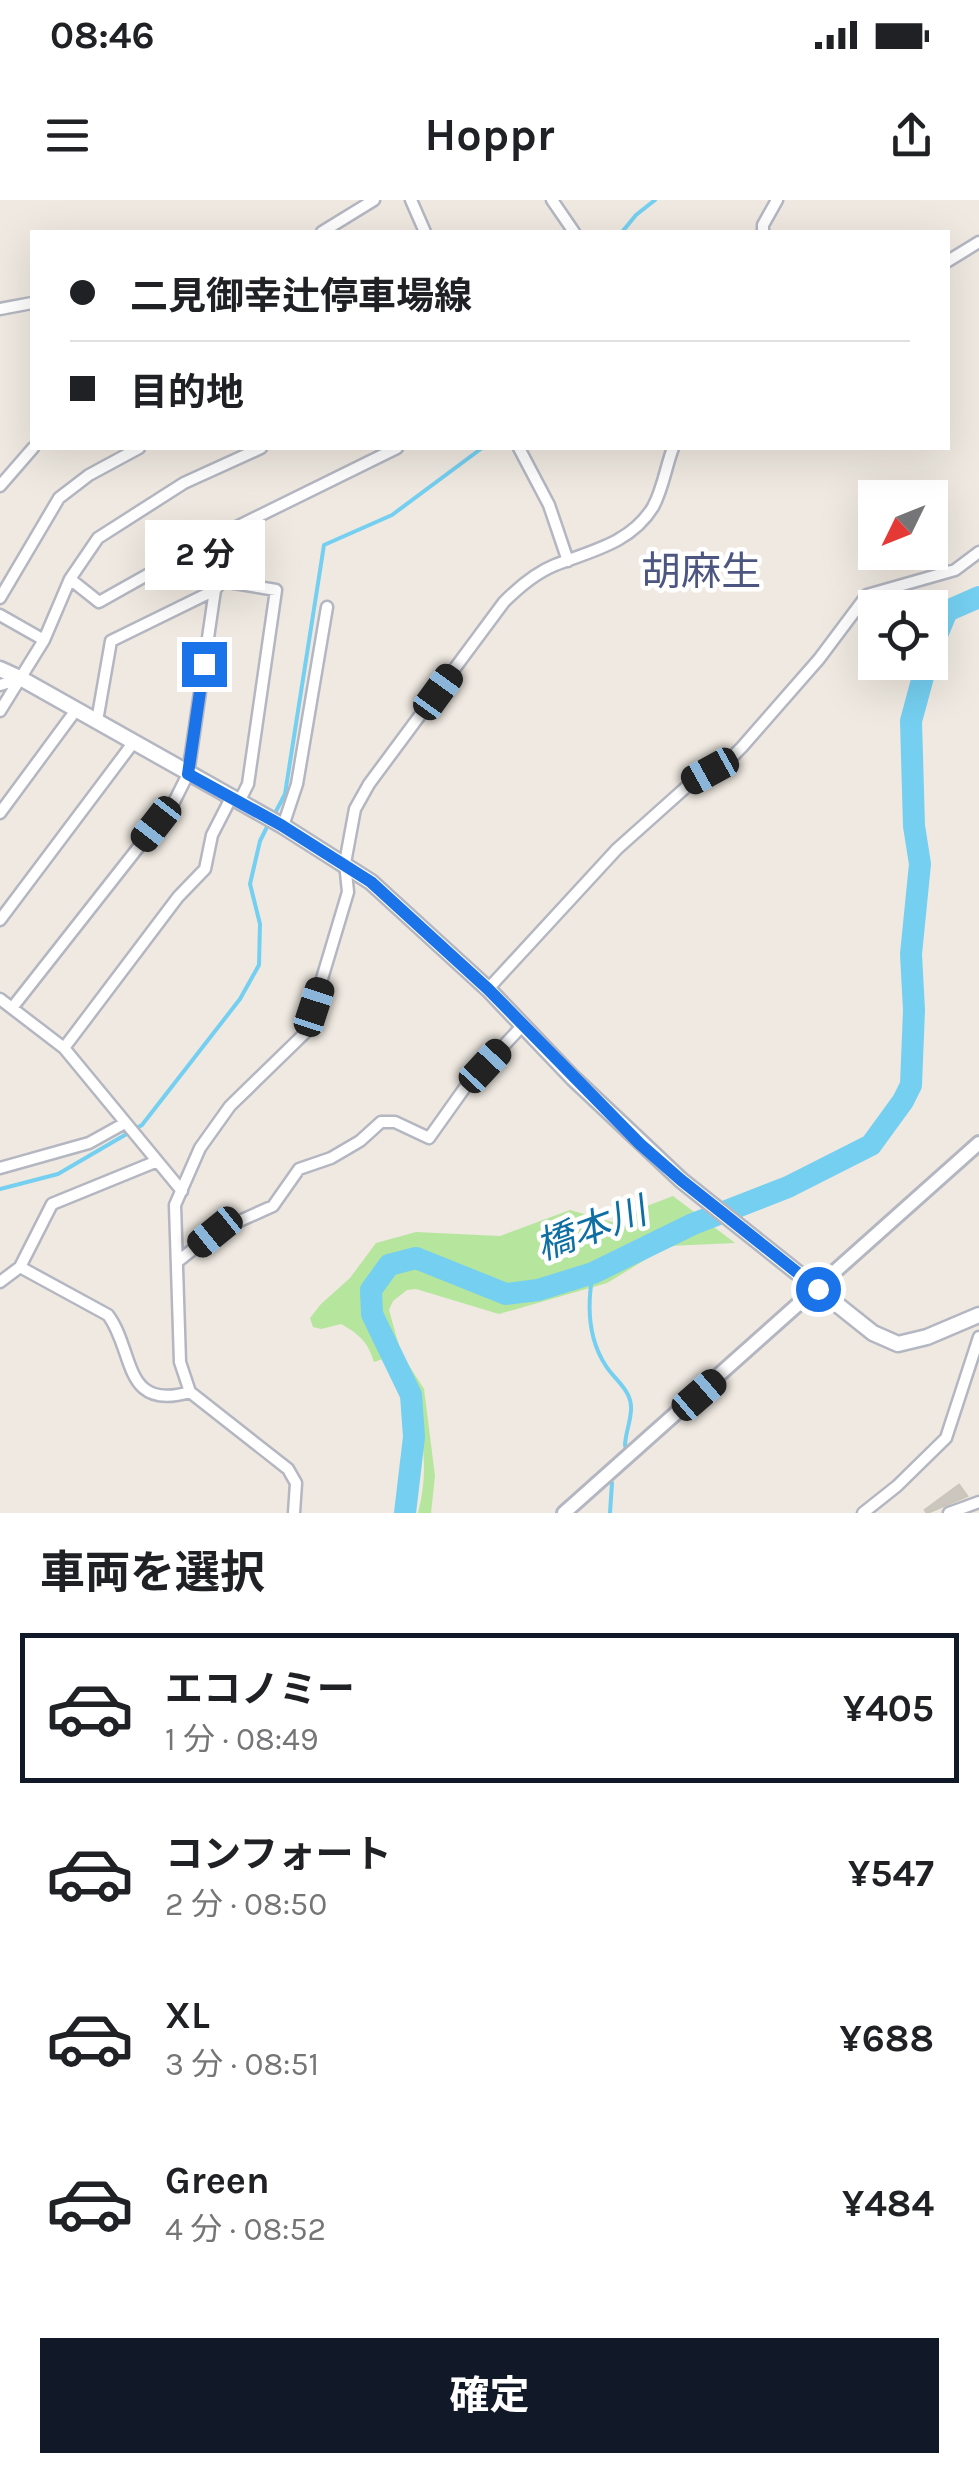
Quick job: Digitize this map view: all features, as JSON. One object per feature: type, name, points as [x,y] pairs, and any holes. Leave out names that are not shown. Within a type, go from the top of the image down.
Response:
[{"type":"main road","points":[[0,670],[282,826],[371,882],[488,989],[681,1180],[873,1333],[898,1344],[927,1337],[979,1315]]},
{"type":"street","points":[[325,230],[374,200]]},
{"type":"street","points":[[411,200],[425,230]]},
{"type":"street","points":[[552,200],[573,230]]},
{"type":"street","points":[[763,230],[777,200]]},
{"type":"street","points":[[950,260],[979,242]]},
{"type":"street","points":[[0,309],[30,304]]},
{"type":"street","points":[[0,486],[30,450]]},
{"type":"street","points":[[0,598],[59,498],[89,475],[135,450]]},
{"type":"street","points":[[0,711],[44,640],[70,579],[98,538],[184,483],[257,450]]},
{"type":"street","points":[[70,579],[99,602],[204,543],[393,450]]},
{"type":"street","points":[[520,450],[549,505],[568,562]]},
{"type":"street","points":[[294,1513],[296,1483],[288,1469],[190,1392],[180,1362],[175,1204],[200,1148],[230,1106],[306,1032],[348,892],[344,864],[355,809],[386,760],[522,583],[552,566],[624,538],[642,521],[655,503],[672,450]]},
{"type":"street","points":[[488,989],[617,849],[692,780],[728,761],[806,674],[867,595],[955,570],[979,552]]},
{"type":"street","points":[[64,1048],[178,897],[205,869],[212,835],[248,784],[276,590],[222,581],[215,590],[111,641],[97,721]]},
{"type":"street","points":[[12,1008],[174,802],[188,774],[215,590]]},
{"type":"street","points":[[282,826],[297,784],[327,607]]},
{"type":"street","points":[[0,614],[44,640]]},
{"type":"street","points":[[0,686],[22,679]]},
{"type":"street","points":[[0,812],[76,710]]},
{"type":"street","points":[[0,920],[133,744]]},
{"type":"street","points":[[0,999],[64,1048],[182,1191]]},
{"type":"street","points":[[177,1262],[215,1232],[272,1206],[298,1170],[331,1158],[360,1141],[380,1122],[395,1122],[429,1138],[466,1086],[523,1025]]},
{"type":"street","points":[[0,1168],[89,1142],[127,1125]]},
{"type":"street","points":[[564,1513],[979,1144]]},
{"type":"street","points":[[0,1282],[20,1267],[52,1204],[152,1158]]},
{"type":"street","points":[[20,1267],[108,1315],[128,1368],[146,1392],[154,1396],[190,1392]]},
{"type":"street","points":[[863,1513],[898,1486],[946,1438],[979,1337]]},
{"type":"street","points":[[949,1513],[979,1502]]},
{"type":"green space","points":[[673,1196],[735,1243],[668,1246],[607,1283],[499,1314],[416,1289],[407,1290],[393,1301],[389,1310],[401,1353],[424,1389],[435,1476],[431,1513],[418,1513],[424,1472],[421,1432],[397,1354],[374,1362],[362,1339],[341,1324],[313,1327],[310,1318],[321,1304],[350,1278],[376,1243],[416,1232],[500,1236],[570,1210],[626,1226],[639,1209]]},
{"type":"building","points":[[959,1485],[967,1496],[927,1513],[925,1510]]},
{"type":"waterway","points":[[624,230],[655,200]]},
{"type":"waterway","points":[[273,817],[285,794],[324,545],[392,515],[479,450]]},
{"type":"waterway","name":"橋本川","points":[[948,611],[979,597]]},
{"type":"waterway","name":"橋本川","points":[[405,1513],[414,1437],[411,1395],[372,1314],[371,1290],[389,1265],[416,1258],[506,1294],[538,1290],[593,1273],[693,1224],[788,1187],[871,1145],[903,1101],[911,1085],[911,954],[920,864],[914,826],[911,721],[922,680]]},
{"type":"waterway","points":[[0,1189],[58,1174],[142,1125],[240,999],[259,965],[260,924],[250,884],[268,825]]},
{"type":"waterway","points":[[593,1273],[589,1308],[595,1344],[630,1400],[625,1446]]},
{"type":"waterway","points":[[610,1513],[612,1483]]},
{"type":"district","name":"胡麻生","points":[[701,571]]},
{"type":"route","points":[[204,664],[188,774],[281,825],[371,882],[488,989],[640,1144],[818,1289]]}]
